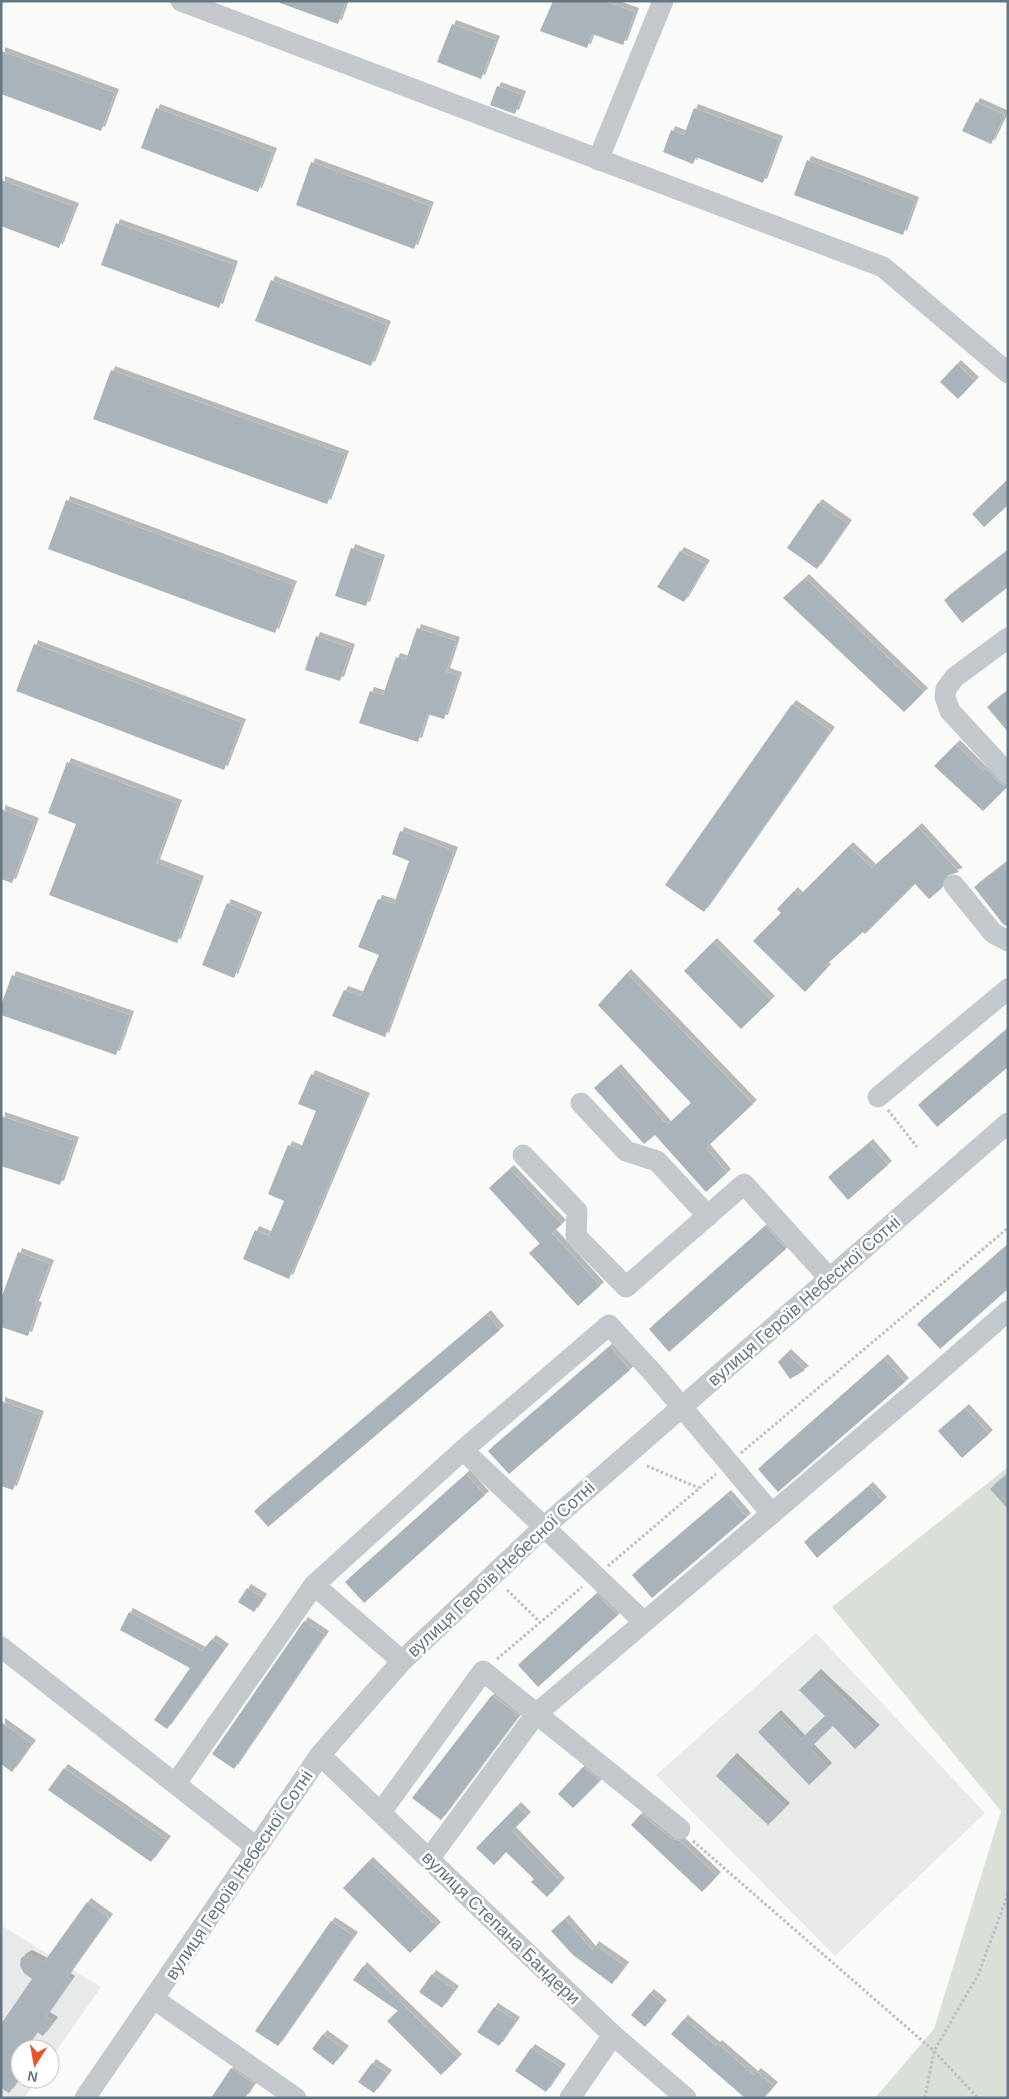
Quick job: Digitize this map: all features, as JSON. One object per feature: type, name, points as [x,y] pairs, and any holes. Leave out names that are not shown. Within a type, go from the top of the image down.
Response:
[{"type":"street","points":[[181,1],[883,267],[1008,373]]},
{"type":"street","points":[[598,160],[663,1]]},
{"type":"street","points":[[1008,638],[954,677],[949,682],[945,697],[950,711],[1008,774]]},
{"type":"street","points":[[954,885],[993,933],[1008,941]]},
{"type":"street","points":[[878,1097],[1008,989]]},
{"type":"street","points":[[581,1103],[626,1151],[657,1161],[708,1216]]},
{"type":"street","name":"вулиця Героїв Небесної Сотні","points":[[85,2098],[320,1755],[402,1661],[544,1527],[1008,1122]]},
{"type":"street","points":[[523,1155],[577,1211],[576,1236],[626,1287],[744,1184],[830,1279]]},
{"type":"street","points":[[429,1859],[536,1714],[1008,1311]]},
{"type":"street","points":[[176,1782],[314,1585],[463,1450],[609,1326],[772,1514]]},
{"type":"street","points":[[463,1450],[644,1622]]},
{"type":"street","points":[[314,1585],[402,1661]]},
{"type":"street","points":[[1,1647],[176,1782],[257,1848]]},
{"type":"street","points":[[380,1812],[483,1671],[680,1829]]},
{"type":"street","name":"вулиця Степана Бандери","points":[[320,1755],[613,2035],[686,2098]]},
{"type":"street","points":[[154,1999],[282,2094]]},
{"type":"street","points":[[570,2098],[613,2035]]},
{"type":"path","points":[[878,1097],[917,1147]]},
{"type":"path","points":[[483,1671],[1008,1228]]},
{"type":"path","points":[[647,1466],[700,1488]]},
{"type":"path","points":[[507,1590],[540,1622]]},
{"type":"path","points":[[680,1829],[934,2050],[978,2098]]},
{"type":"path","points":[[925,2098],[934,2050],[978,1975],[1008,1894]]},
{"type":"shaded area","points":[[1008,1467],[1008,2098],[875,2098],[934,2029],[1001,1811],[832,1607]]},
{"type":"shaded area","points":[[816,1633],[985,1813],[835,1956],[656,1775]]},
{"type":"shaded area","points":[[1,1925],[101,1987],[60,2046],[60,2039],[10,2039],[10,2089],[30,2089],[24,2098],[1,2098]]},
{"type":"building","points":[[280,1],[346,1],[338,24],[280,3]]},
{"type":"building","points":[[553,1],[604,1],[635,12],[623,45],[592,34],[587,48],[540,31]]},
{"type":"building","points":[[452,24],[496,40],[481,79],[437,62]]},
{"type":"building","points":[[1,51],[115,93],[101,131],[1,94]]},
{"type":"building","points":[[497,86],[522,95],[515,114],[490,105]]},
{"type":"building","points":[[976,102],[1005,115],[991,144],[962,131]]},
{"type":"building","points":[[156,108],[273,152],[258,192],[141,148]]},
{"type":"building","points":[[694,108],[779,140],[763,183],[696,157],[693,164],[663,152],[671,130],[684,135]]},
{"type":"building","points":[[807,160],[915,201],[903,235],[794,195]]},
{"type":"building","points":[[311,162],[430,206],[414,249],[296,205]]},
{"type":"building","points":[[1,180],[75,207],[59,248],[1,226]]},
{"type":"building","points":[[116,223],[234,265],[219,308],[101,265]]},
{"type":"building","points":[[271,280],[387,325],[371,366],[255,321]]},
{"type":"building","points":[[957,364],[975,381],[958,399],[940,382]]},
{"type":"building","points":[[111,370],[345,455],[327,504],[93,419]]},
{"type":"building","points":[[1008,479],[1008,505],[984,527],[972,514]]},
{"type":"building","points":[[66,500],[293,585],[275,633],[48,549]]},
{"type":"building","points":[[818,503],[848,524],[817,569],[787,548]]},
{"type":"building","points":[[351,548],[381,559],[366,606],[335,596]]},
{"type":"building","points":[[1008,550],[1008,587],[962,623],[944,600]]},
{"type":"building","points":[[680,551],[706,564],[684,602],[657,587]]},
{"type":"building","points":[[805,578],[924,692],[904,712],[783,598]]},
{"type":"building","points":[[417,628],[456,641],[446,672],[458,676],[444,719],[427,714],[418,742],[359,723],[370,691],[383,695],[396,657],[406,660]]},
{"type":"building","points":[[316,636],[351,648],[340,681],[305,670]]},
{"type":"building","points":[[34,644],[242,723],[224,770],[16,691]]},
{"type":"building","points":[[1008,690],[1008,732],[987,707]]},
{"type":"building","points":[[792,704],[831,731],[704,912],[665,885]]},
{"type":"building","points":[[956,744],[983,771],[986,768],[999,783],[1008,786],[983,811],[934,766]]},
{"type":"building","points":[[67,762],[178,804],[156,863],[200,880],[177,943],[49,895],[76,824],[48,813]]},
{"type":"building","points":[[1,809],[35,822],[12,883],[1,879]]},
{"type":"building","points":[[918,827],[959,872],[946,876],[942,888],[929,899],[915,884],[865,934],[863,932],[825,966],[827,968],[805,992],[753,941],[781,913],[777,909],[794,891],[799,896],[849,846],[872,868]]},
{"type":"building","points":[[400,831],[454,851],[385,1037],[332,1016],[344,990],[361,996],[379,955],[358,947],[378,899],[394,904],[409,861],[392,854]]},
{"type":"building","points":[[1008,861],[1008,927],[1003,924],[974,887]]},
{"type":"building","points":[[227,903],[258,916],[234,978],[202,965]]},
{"type":"building","points":[[713,942],[771,1000],[741,1029],[684,971]]},
{"type":"building","points":[[627,973],[753,1104],[706,1148],[727,1173],[706,1192],[655,1135],[644,1144],[594,1088],[617,1068],[667,1125],[691,1103],[598,1005]]},
{"type":"building","points":[[12,975],[130,1015],[116,1055],[1,1015],[1,1005]]},
{"type":"building","points":[[1008,1028],[1008,1067],[937,1127],[918,1105]]},
{"type":"building","points":[[311,1074],[366,1097],[289,1279],[243,1259],[255,1230],[269,1236],[284,1201],[268,1194],[288,1145],[300,1150],[316,1111],[298,1104]]},
{"type":"building","points":[[1,1116],[75,1141],[60,1185],[1,1166]]},
{"type":"building","points":[[869,1143],[888,1165],[848,1200],[828,1177]]},
{"type":"building","points":[[510,1169],[562,1224],[552,1233],[600,1286],[578,1306],[529,1253],[540,1244],[489,1188]]},
{"type":"building","points":[[765,1226],[786,1249],[669,1352],[649,1329]]},
{"type":"building","points":[[1008,1244],[1008,1289],[940,1349],[917,1324]]},
{"type":"building","points":[[18,1252],[50,1264],[35,1305],[38,1306],[28,1336],[1,1327],[1,1299]]},
{"type":"building","points":[[487,1314],[500,1330],[268,1527],[254,1511]]},
{"type":"building","points":[[610,1346],[630,1370],[509,1474],[488,1451]]},
{"type":"building","points":[[787,1353],[805,1370],[790,1379],[778,1362]]},
{"type":"building","points":[[884,1358],[905,1382],[778,1492],[758,1469]]},
{"type":"building","points":[[1,1401],[40,1415],[13,1490],[1,1486]]},
{"type":"building","points":[[965,1408],[989,1434],[962,1458],[938,1431]]},
{"type":"building","points":[[1008,1473],[1008,1509],[990,1489]]},
{"type":"building","points":[[466,1474],[485,1495],[364,1603],[345,1582]]},
{"type":"building","points":[[869,1486],[883,1501],[817,1558],[804,1542]]},
{"type":"building","points":[[727,1494],[747,1517],[652,1598],[632,1575]]},
{"type":"building","points":[[247,1588],[263,1598],[254,1612],[238,1602]]},
{"type":"building","points":[[596,1594],[618,1615],[538,1687],[518,1665]]},
{"type":"building","points":[[129,1612],[202,1651],[212,1639],[225,1648],[167,1729],[154,1720],[190,1668],[120,1630]]},
{"type":"building","points":[[304,1621],[325,1635],[234,1769],[212,1754]]},
{"type":"building","points":[[817,1673],[876,1729],[855,1749],[833,1726],[810,1748],[828,1767],[809,1785],[758,1732],[777,1714],[801,1739],[825,1716],[799,1690]]},
{"type":"building","points":[[492,1695],[519,1716],[441,1820],[412,1798]]},
{"type":"building","points":[[1,1722],[32,1744],[12,1772],[1,1764]]},
{"type":"building","points":[[733,1757],[786,1807],[768,1825],[716,1776]]},
{"type":"building","points":[[583,1767],[600,1781],[573,1808],[558,1794]]},
{"type":"building","points":[[64,1768],[167,1840],[151,1862],[48,1790]]},
{"type":"building","points":[[517,1806],[527,1816],[512,1831],[561,1882],[547,1897],[531,1882],[534,1879],[506,1852],[494,1865],[476,1848]]},
{"type":"building","points":[[641,1814],[672,1839],[680,1841],[717,1876],[702,1892],[631,1825]]},
{"type":"building","points":[[369,1861],[437,1926],[410,1953],[343,1888]]},
{"type":"building","points":[[87,1902],[109,1918],[67,1977],[71,1980],[46,2016],[54,2021],[43,2036],[37,2032],[32,2039],[10,2039],[10,2089],[12,2089],[9,2093],[1,2088],[1,2024],[32,1979],[24,1973],[20,1966],[21,1958],[28,1954],[44,1962]]},
{"type":"building","points":[[565,1919],[592,1950],[595,1945],[625,1966],[612,1984],[573,1955],[551,1931]]},
{"type":"building","points":[[331,1921],[354,1936],[278,2046],[255,2031]]},
{"type":"building","points":[[363,1966],[458,2058],[441,2075],[387,2021],[398,2011],[353,1980]]},
{"type":"building","points":[[432,1974],[455,1990],[442,2008],[419,1992]]},
{"type":"building","points":[[650,1993],[663,2004],[645,2027],[631,2015]]},
{"type":"building","points":[[494,2007],[516,2021],[499,2046],[477,2032]]},
{"type":"building","points":[[684,2019],[716,2046],[718,2044],[754,2075],[757,2072],[774,2086],[764,2098],[745,2098],[671,2034]]},
{"type":"building","points":[[323,2034],[345,2050],[333,2065],[312,2049]]},
{"type":"building","points":[[531,2048],[562,2068],[546,2092],[515,2071]]},
{"type":"building","points":[[372,2063],[388,2074],[374,2093],[358,2082]]},
{"type":"building","points":[[231,2068],[254,2084],[245,2098],[211,2098]]}]
